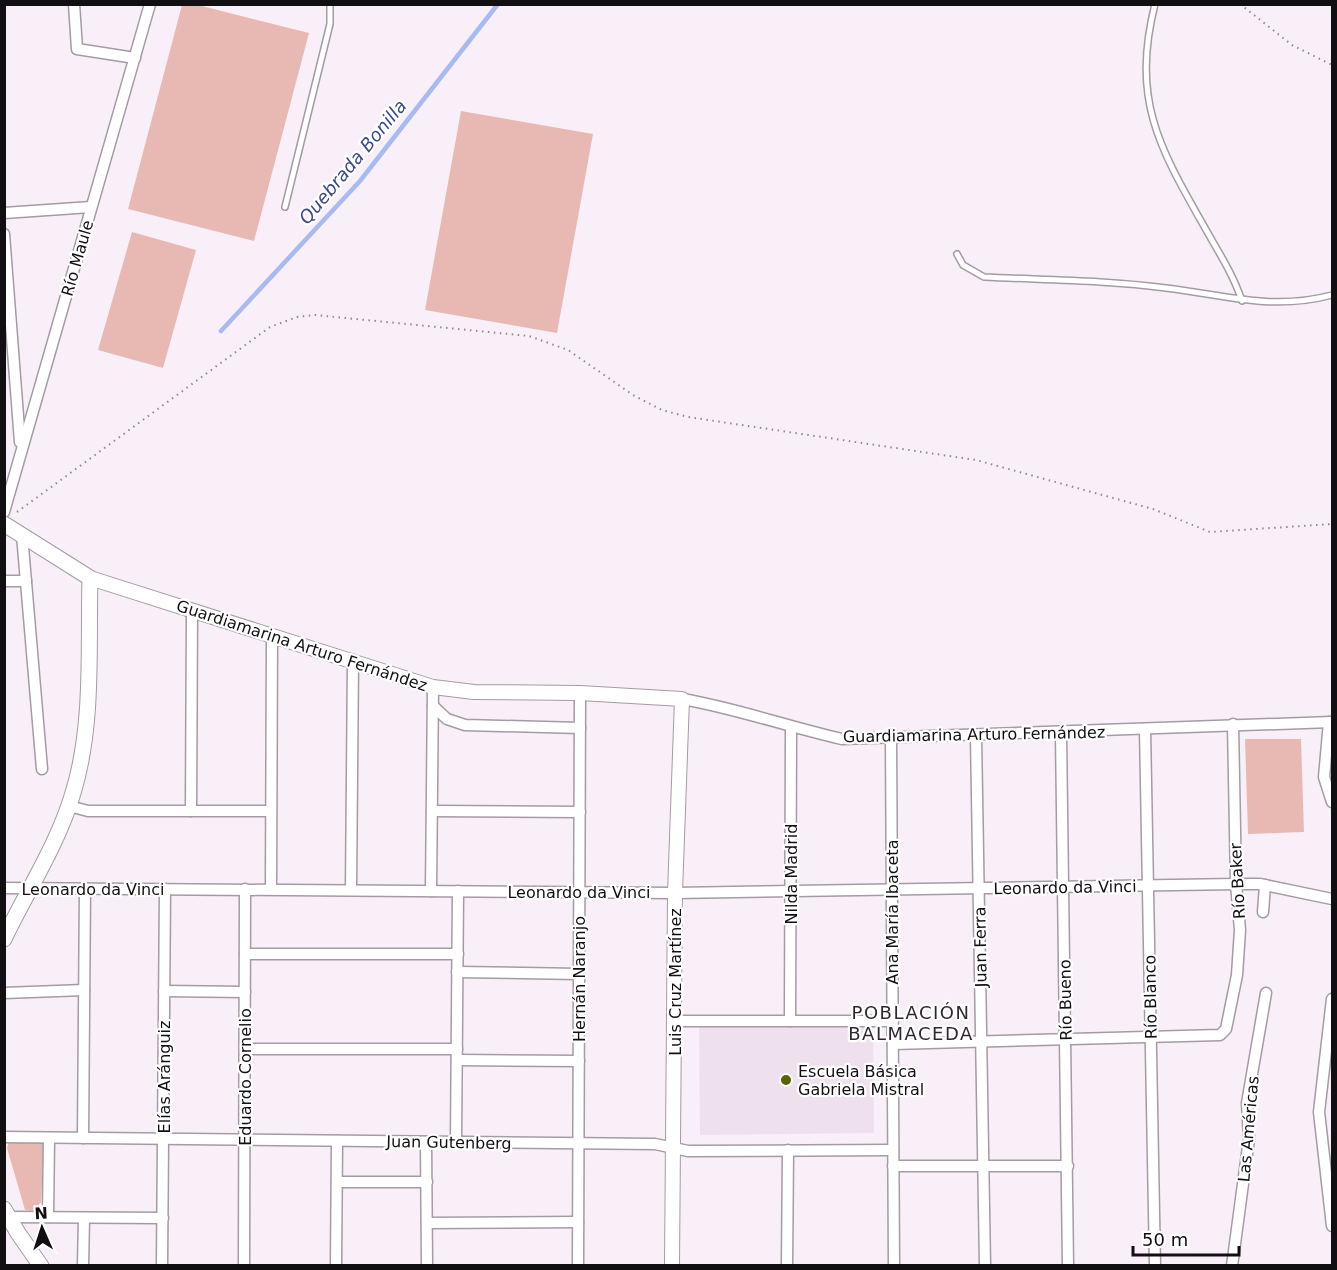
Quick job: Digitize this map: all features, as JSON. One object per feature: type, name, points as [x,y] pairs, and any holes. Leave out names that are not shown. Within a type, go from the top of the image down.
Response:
[{"type":"main road","name":"Guardiamarina Arturo Fernández","points":[[8,516],[22,535],[90,578]]},
{"type":"main road","points":[[4,939],[69,806],[84,736],[90,578]]},
{"type":"main road","points":[[6,1213],[41,1266]]},
{"type":"street","points":[[74,4],[77,49],[135,58]]},
{"type":"street","name":"Río Maule","points":[[8,516],[9,475],[21,452],[150,4]]},
{"type":"street","points":[[4,213],[91,207]]},
{"type":"street","points":[[4,234],[21,452]]},
{"type":"street","points":[[22,535],[42,769]]},
{"type":"street","name":"Guardiamarina Arturo Fernández","points":[[90,578],[433,687],[474,692],[580,693],[682,699],[708,703],[791,728],[842,739],[1061,734],[1233,724],[1331,722]]},
{"type":"street","points":[[4,581],[26,581]]},
{"type":"street","points":[[190,811],[192,610]]},
{"type":"street","points":[[271,890],[272,636]]},
{"type":"street","points":[[351,890],[352,660]]},
{"type":"street","points":[[431,891],[433,687]]},
{"type":"street","name":"Hernán Naranjo","points":[[578,1266],[580,693]]},
{"type":"street","name":"Luis Cruz Martínez","points":[[672,1266],[675,893],[682,699]]},
{"type":"street","name":"Guardiamarina Arturo Fernández","points":[[433,706],[447,719],[465,726],[580,728]]},
{"type":"street","points":[[1331,722],[1324,777],[1332,802]]},
{"type":"street","name":"Río Baker","points":[[1151,1037],[1220,1035],[1226,1029],[1238,975],[1240,930],[1236,884],[1233,724]]},
{"type":"street","name":"Nilda Madrid","points":[[790,1021],[791,728]]},
{"type":"street","name":"Río Blanco","points":[[1145,729],[1155,1266]]},
{"type":"street","name":"Río Bueno","points":[[1061,734],[1068,1266]]},
{"type":"street","name":"Juan Ferra","points":[[976,736],[985,1266]]},
{"type":"street","name":"Ana María Ibaceta","points":[[891,738],[894,1266]]},
{"type":"street","points":[[69,806],[88,811],[271,812]]},
{"type":"street","points":[[432,811],[580,812]]},
{"type":"street","name":"Leonardo da Vinci","points":[[4,888],[675,893],[1236,884],[1265,885],[1332,898]]},
{"type":"street","points":[[1263,912],[1265,885]]},
{"type":"street","points":[[83,1138],[85,888]]},
{"type":"street","name":"Elías Aránguiz","points":[[162,1266],[165,889]]},
{"type":"street","name":"Eduardo Cornelio","points":[[244,1266],[245,889]]},
{"type":"street","points":[[456,1142],[458,891]]},
{"type":"street","points":[[245,954],[458,954]]},
{"type":"street","points":[[458,972],[579,974]]},
{"type":"street","points":[[4,993],[84,990]]},
{"type":"street","points":[[164,991],[245,992]]},
{"type":"street","name":"Las Américas","points":[[1232,1266],[1249,1139],[1246,1103],[1266,993]]},
{"type":"street","points":[[1332,999],[1319,1112],[1332,1226]]},
{"type":"street","points":[[674,1021],[893,1021]]},
{"type":"street","points":[[893,1044],[1151,1037]]},
{"type":"street","points":[[245,1049],[457,1048]]},
{"type":"street","points":[[457,1060],[579,1060]]},
{"type":"street","name":"Juan Gutenberg","points":[[4,1137],[655,1144],[688,1151],[893,1150]]},
{"type":"street","points":[[48,1217],[49,1138]]},
{"type":"street","points":[[336,1266],[337,1141]]},
{"type":"street","points":[[426,1142],[427,1266]]},
{"type":"street","points":[[787,1266],[788,1150]]},
{"type":"street","points":[[893,1166],[1068,1166]]},
{"type":"street","points":[[337,1182],[427,1182]]},
{"type":"street","points":[[6,1213],[48,1217],[163,1218]]},
{"type":"street","points":[[83,1266],[84,1218]]},
{"type":"street","points":[[427,1222],[578,1222]]},
{"type":"lane","points":[[285,207],[330,24],[330,4]]},
{"type":"lane","points":[[1155,4],[1147,38],[1146,92],[1156,136],[1181,186],[1232,272],[1242,301]]},
{"type":"lane","points":[[957,254],[963,265],[984,277],[1166,288],[1242,301],[1276,304],[1308,302],[1332,296]]},
{"type":"path","points":[[1240,4],[1292,45],[1332,65]]},
{"type":"path","points":[[8,516],[270,327],[297,317],[315,315],[529,336],[568,350],[633,394],[662,410],[688,417],[976,460],[1153,509],[1210,532],[1227,533],[1332,524]]},
{"type":"shaded area","points":[[182,5],[198,5],[309,33],[254,241],[128,209]]},
{"type":"shaded area","points":[[461,111],[593,134],[557,333],[425,310]]},
{"type":"shaded area","points":[[132,232],[196,250],[163,368],[98,350]]},
{"type":"shaded area","points":[[1245,739],[1301,739],[1304,832],[1248,834]]},
{"type":"shaded area","name":"Escuela Básica Gabriela Mistral","points":[[873,1025],[874,1133],[700,1135],[699,1027]]},
{"type":"shaded area","points":[[9,1141],[44,1142],[41,1202],[34,1211],[25,1210],[7,1148]]},
{"type":"waterway","name":"Quebrada Bonilla","points":[[221,331],[360,181],[498,4]]},
{"type":"place","name":"Escuela Básica Gabriela Mistral","points":[[786,1080]]},
{"type":"district","name":"POBLACIÓN BALMACEDA","points":[[911,1023]]}]
